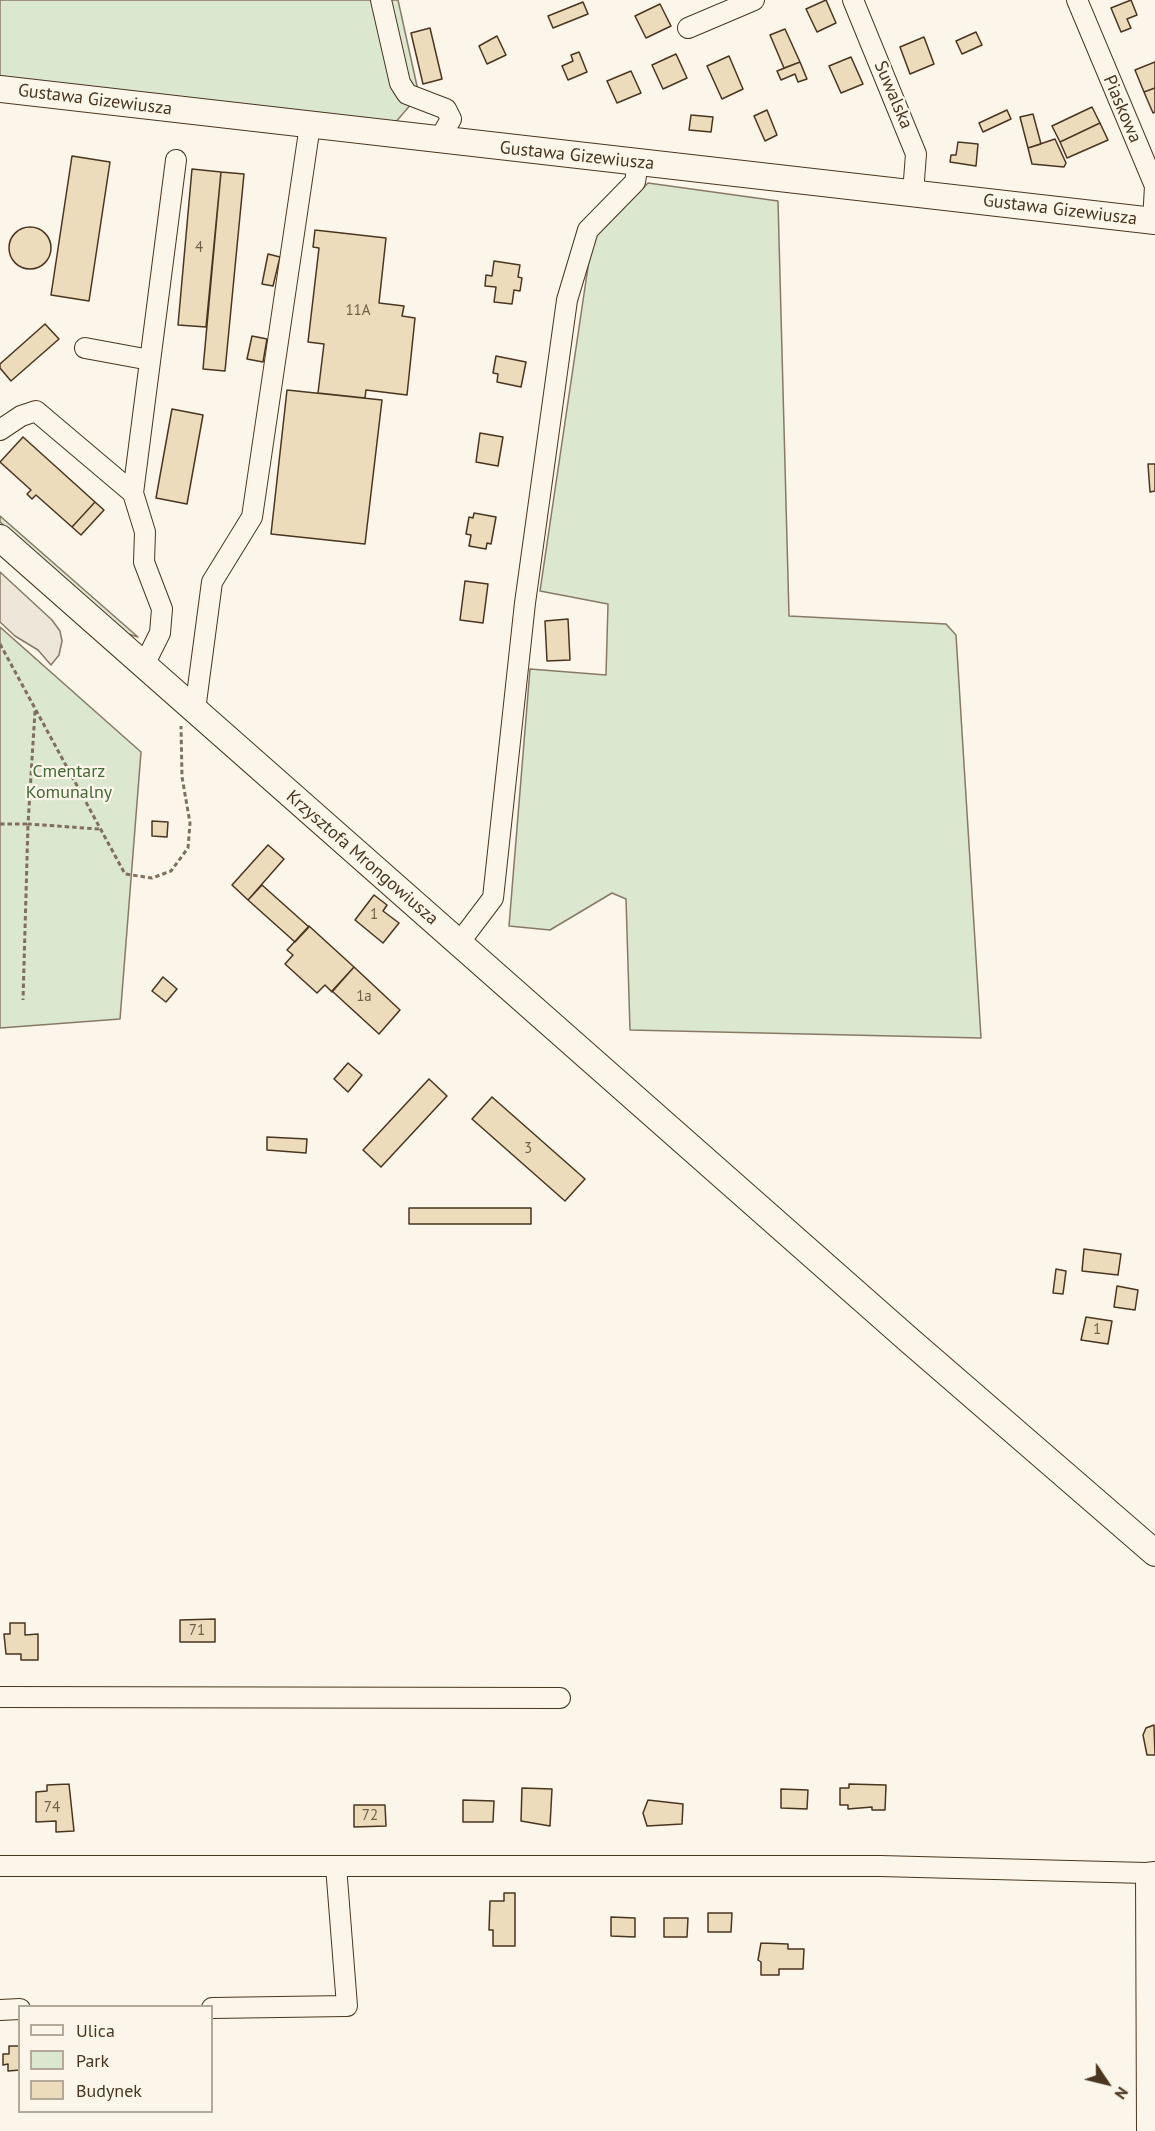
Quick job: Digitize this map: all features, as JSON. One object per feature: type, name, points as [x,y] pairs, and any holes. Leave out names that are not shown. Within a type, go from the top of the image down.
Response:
[{"type":"main road","name":"Gustawa Gizewiusza","points":[[0,89],[1154,221]]},
{"type":"main road","name":"Krzysztofa Mrongowiusza","points":[[0,538],[724,1177],[1155,1553]]},
{"type":"street","points":[[381,0],[400,83],[407,94],[446,109],[451,118],[439,140]]},
{"type":"street","points":[[688,28],[754,0]]},
{"type":"street","name":"Suwalska","points":[[853,0],[916,154],[913,194]]},
{"type":"street","name":"Piaskowa","points":[[1077,0],[1155,186],[1154,221]]},
{"type":"street","points":[[191,706],[212,582],[252,517],[310,125]]},
{"type":"street","points":[[144,665],[160,633],[162,609],[144,562],[146,532],[133,493],[176,160]]},
{"type":"street","points":[[459,943],[493,898],[525,603],[567,300],[588,230],[635,182],[638,163]]},
{"type":"street","points":[[85,348],[150,360]]},
{"type":"street","points":[[0,430],[21,416],[36,411],[133,493]]},
{"type":"street","points":[[0,1697],[560,1698]]},
{"type":"street","points":[[0,1866],[880,1866],[1151,1873],[1147,2131]]},
{"type":"street","points":[[213,2008],[346,2006],[336,1866]]},
{"type":"street","points":[[0,2010],[18,2009]]},
{"type":"path","points":[[0,644],[125,874],[152,878],[171,871],[188,848],[190,823],[182,777],[181,745],[182,715],[191,706]]},
{"type":"path","points":[[23,1000],[28,824],[35,709]]},
{"type":"path","points":[[0,824],[100,829]]},
{"type":"green space","points":[[0,0],[398,0],[419,95],[394,124],[0,77]]},
{"type":"green space","points":[[648,183],[778,201],[789,616],[946,624],[956,635],[981,1038],[630,1030],[626,899],[612,893],[550,930],[509,926],[530,669],[606,675],[608,604],[540,591],[592,240]]},
{"type":"green space","points":[[0,516],[138,637],[128,634],[0,522]]},
{"type":"green space","name":"Cmentarz Komunalny","points":[[0,627],[141,752],[120,1019],[0,1028]]},
{"type":"shaded area","points":[[0,572],[52,620],[60,631],[62,641],[59,655],[51,665],[38,650],[15,636],[0,622]]},
{"type":"building","points":[[826,0],[836,23],[817,32],[806,9]]},
{"type":"building","points":[[1131,0],[1137,15],[1127,19],[1131,28],[1121,32],[1111,8]]},
{"type":"building","points":[[583,2],[588,14],[553,28],[548,16]]},
{"type":"building","points":[[660,4],[671,26],[646,38],[635,16]]},
{"type":"building","points":[[430,28],[442,79],[423,84],[411,33]]},
{"type":"building","points":[[785,29],[800,62],[784,68],[770,35]]},
{"type":"building","points":[[976,32],[982,45],[962,54],[956,41]]},
{"type":"building","points":[[497,36],[506,55],[487,64],[479,46]]},
{"type":"building","points":[[924,37],[934,64],[910,74],[900,47]]},
{"type":"building","points":[[579,52],[587,72],[568,80],[562,66],[573,61],[571,55]]},
{"type":"building","points":[[676,54],[687,78],[663,89],[652,65]]},
{"type":"building","points":[[729,56],[743,89],[722,99],[707,66]]},
{"type":"building","points":[[851,57],[863,84],[841,93],[829,66]]},
{"type":"building","points":[[800,62],[807,79],[798,82],[795,74],[781,80],[777,71]]},
{"type":"building","points":[[1155,62],[1155,88],[1144,92],[1135,70]]},
{"type":"building","points":[[631,71],[641,93],[617,103],[607,81]]},
{"type":"building","points":[[1155,88],[1155,112],[1153,113],[1144,92]]},
{"type":"building","points":[[1092,107],[1100,123],[1060,142],[1052,126]]},
{"type":"building","points":[[767,110],[777,135],[765,141],[754,116]]},
{"type":"building","points":[[1007,110],[1011,119],[983,132],[979,123]]},
{"type":"building","points":[[1033,114],[1041,144],[1028,148],[1020,117]]},
{"type":"building","points":[[691,115],[713,117],[711,132],[689,130]]},
{"type":"building","points":[[1100,123],[1108,140],[1067,158],[1060,142]]},
{"type":"building","points":[[1055,139],[1066,163],[1064,167],[1032,164],[1028,148]]},
{"type":"building","points":[[958,142],[978,144],[976,166],[950,162],[951,155],[956,155]]},
{"type":"building","points":[[72,156],[110,162],[89,301],[51,295]]},
{"type":"building","points":[[192,169],[221,172],[206,327],[178,325]]},
{"type":"building","points":[[221,172],[244,174],[225,371],[203,369]]},
{"type":"building","points":[[30,227],[45,233],[51,248],[45,263],[30,269],[15,263],[9,248],[15,233]]},
{"type":"building","points":[[315,230],[386,238],[379,303],[404,306],[402,316],[415,318],[407,395],[366,390],[365,398],[318,393],[324,344],[308,342],[319,248],[313,247]]},
{"type":"building","points":[[268,254],[280,257],[273,286],[262,284]]},
{"type":"building","points":[[494,261],[520,265],[518,277],[522,278],[520,291],[514,290],[512,304],[494,302],[496,287],[485,286],[486,275],[492,276]]},
{"type":"building","points":[[45,324],[59,339],[11,381],[0,368],[0,364]]},
{"type":"building","points":[[252,336],[267,339],[263,362],[247,359]]},
{"type":"building","points":[[496,356],[526,362],[521,387],[497,382],[498,374],[493,373]]},
{"type":"building","points":[[287,390],[382,400],[365,544],[271,534]]},
{"type":"building","points":[[172,409],[203,415],[187,504],[156,498]]},
{"type":"building","points":[[480,433],[503,437],[498,466],[476,462]]},
{"type":"building","points":[[23,437],[95,502],[72,527],[36,495],[32,499],[27,494],[31,490],[0,462]]},
{"type":"building","points":[[1148,464],[1155,464],[1155,491],[1150,492]]},
{"type":"building","points":[[95,502],[104,510],[81,535],[72,527]]},
{"type":"building","points":[[474,513],[496,517],[491,544],[487,543],[486,549],[469,546],[471,535],[466,534],[469,517],[473,518]]},
{"type":"building","points":[[465,581],[488,584],[483,623],[460,620]]},
{"type":"building","points":[[568,619],[570,660],[547,661],[545,621]]},
{"type":"building","points":[[152,821],[168,822],[167,837],[152,836]]},
{"type":"building","points":[[268,845],[284,859],[248,900],[232,885]]},
{"type":"building","points":[[262,885],[309,927],[295,942],[248,900]]},
{"type":"building","points":[[374,895],[387,905],[383,911],[399,923],[383,943],[355,920]]},
{"type":"building","points":[[309,926],[354,967],[332,992],[325,985],[317,993],[285,964],[293,955],[287,950]]},
{"type":"building","points":[[354,967],[400,1010],[379,1034],[332,991]]},
{"type":"building","points":[[163,977],[177,989],[166,1002],[152,991]]},
{"type":"building","points":[[348,1063],[362,1075],[348,1092],[334,1079]]},
{"type":"building","points":[[429,1079],[447,1096],[381,1167],[363,1150]]},
{"type":"building","points":[[492,1097],[585,1179],[565,1201],[472,1119]]},
{"type":"building","points":[[267,1137],[307,1139],[306,1153],[267,1150]]},
{"type":"building","points":[[409,1208],[531,1208],[531,1224],[409,1224]]},
{"type":"building","points":[[1084,1249],[1121,1254],[1118,1275],[1082,1271]]},
{"type":"building","points":[[1056,1269],[1066,1271],[1063,1294],[1053,1293]]},
{"type":"building","points":[[1117,1286],[1138,1290],[1135,1310],[1114,1307]]},
{"type":"building","points":[[1086,1317],[1112,1321],[1108,1344],[1081,1340]]},
{"type":"building","points":[[215,1619],[215,1642],[180,1642],[180,1620]]},
{"type":"building","points":[[10,1623],[25,1623],[25,1635],[38,1634],[38,1660],[21,1660],[21,1654],[6,1654],[4,1634],[10,1634]]},
{"type":"building","points":[[1154,1725],[1155,1755],[1147,1755],[1143,1735],[1146,1728]]},
{"type":"building","points":[[69,1784],[74,1831],[56,1832],[56,1821],[36,1822],[36,1792],[47,1791],[47,1785]]},
{"type":"building","points":[[849,1784],[886,1785],[885,1810],[872,1810],[872,1807],[848,1809],[848,1805],[840,1805],[840,1788],[849,1788]]},
{"type":"building","points":[[522,1788],[552,1789],[550,1826],[521,1821]]},
{"type":"building","points":[[781,1789],[808,1790],[807,1809],[781,1808]]},
{"type":"building","points":[[463,1800],[494,1801],[493,1822],[463,1822]]},
{"type":"building","points":[[648,1800],[683,1804],[682,1824],[647,1826],[643,1813]]},
{"type":"building","points":[[354,1805],[385,1805],[386,1826],[354,1827]]},
{"type":"building","points":[[504,1893],[515,1893],[515,1946],[493,1946],[493,1930],[489,1930],[490,1901],[504,1901]]},
{"type":"building","points":[[708,1913],[732,1913],[731,1932],[708,1932]]},
{"type":"building","points":[[611,1917],[635,1918],[635,1937],[611,1936]]},
{"type":"building","points":[[664,1918],[688,1918],[687,1937],[664,1937]]},
{"type":"building","points":[[761,1943],[788,1944],[788,1949],[804,1949],[803,1969],[779,1969],[779,1975],[761,1975],[761,1962],[758,1960]]},
{"type":"building","points":[[9,2046],[18,2046],[18,2070],[8,2071],[8,2064],[3,2065],[3,2054],[9,2054]]}]
